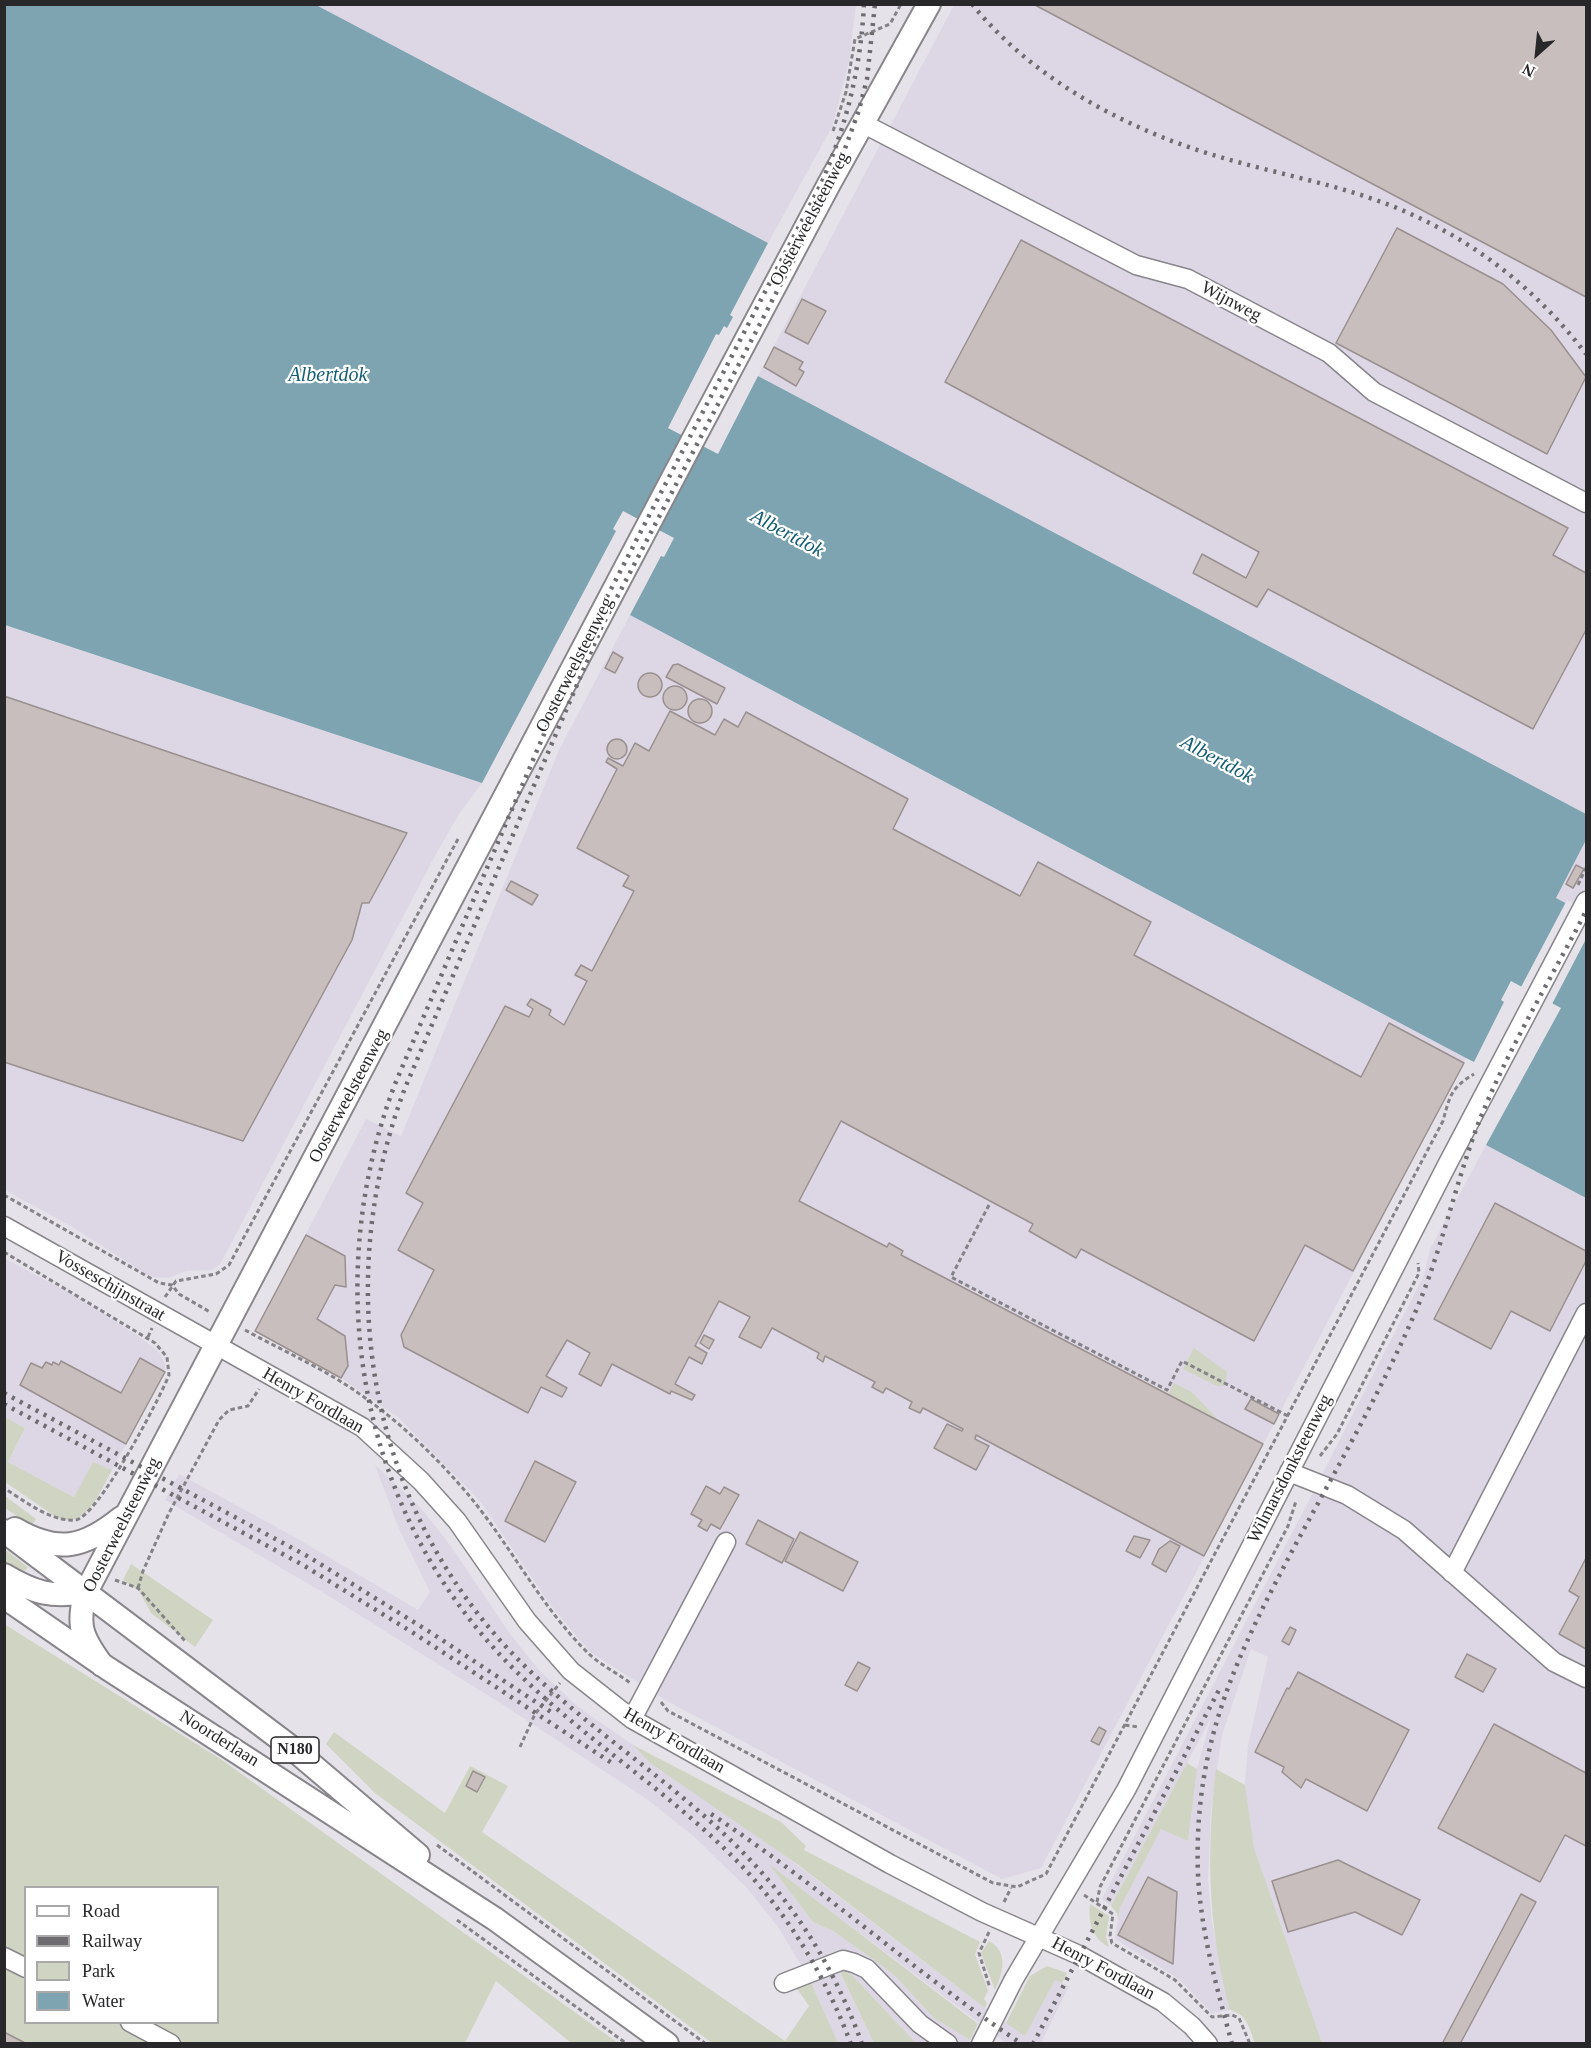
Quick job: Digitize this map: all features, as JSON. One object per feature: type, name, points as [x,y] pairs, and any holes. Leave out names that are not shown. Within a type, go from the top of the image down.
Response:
[{"type":"main road","name":"Oosterweelsteenweg","points":[[102,1665],[82,1632],[80,1614],[86,1592],[646,528],[862,123],[929,4]]},
{"type":"main road","points":[[4,1522],[27,1536],[64,1546],[92,1540],[127,1514]]},
{"type":"main road","name":"Noorderlaan","points":[[4,1531],[292,1748],[495,1919]]},
{"type":"main road","points":[[4,1575],[23,1587],[46,1594],[62,1596],[86,1592]]},
{"type":"main road","name":"Noorderlaan","points":[[4,1597],[102,1665],[495,1919],[667,2043]]},
{"type":"street","name":"Wijnweg","points":[[862,123],[1136,265],[1188,279],[1329,353],[1374,392],[1587,503]]},
{"type":"street","name":"Wilmarsdonksteenweg","points":[[981,2043],[1040,1935],[1126,1790],[1413,1231],[1585,904]]},
{"type":"street","name":"Vosseschijnstraat","points":[[4,1226],[215,1347]]},
{"type":"street","points":[[1452,1573],[1587,1313]]},
{"type":"street","name":"Henry Fordlaan","points":[[215,1347],[362,1427],[420,1480],[457,1521],[527,1621],[571,1671],[632,1719],[890,1864],[997,1918],[1040,1935],[1163,2002],[1208,2043]]},
{"type":"street","points":[[1289,1472],[1347,1495],[1404,1530],[1554,1662],[1587,1678]]},
{"type":"street","points":[[632,1719],[726,1542]]},
{"type":"street","points":[[4,1957],[24,1967]]},
{"type":"street","points":[[784,1983],[843,1959],[854,1963],[867,1968],[920,2024],[948,2043]]},
{"type":"street","points":[[134,2024],[171,2043]]},
{"type":"path","points":[[172,1285],[182,1278],[216,1274],[229,1265],[461,833]]},
{"type":"path","points":[[4,1195],[159,1283],[172,1285],[188,1300],[361,1395],[421,1445],[485,1515],[536,1591],[588,1654],[646,1694],[682,1718],[983,1878],[1011,1888],[1046,1874],[1443,1121],[1452,1092],[1456,1085],[1479,1071]]},
{"type":"path","points":[[988,1205],[951,1277],[1167,1390],[1182,1361],[1288,1416]]},
{"type":"path","points":[[1250,2043],[1239,2018],[1232,2015],[1212,2017],[1175,1980],[1116,1947],[1110,1935],[1113,1914],[1097,1902],[1100,1887],[1288,1526],[1296,1502],[1321,1453],[1337,1434],[1419,1273],[1413,1231]]},
{"type":"path","points":[[4,1252],[148,1337],[167,1357],[169,1375],[121,1466],[95,1507],[76,1521],[30,1505],[4,1488]]},
{"type":"path","points":[[138,1588],[178,1496],[219,1420],[229,1410],[248,1406],[280,1349]]},
{"type":"path","points":[[97,1571],[130,1587],[138,1588],[191,1648]]},
{"type":"path","points":[[520,1747],[542,1702],[588,1654]]},
{"type":"path","points":[[428,1839],[706,2043]]},
{"type":"path","points":[[998,2011],[989,1998],[992,1992],[979,1953],[1011,1888]]},
{"type":"shaded area","points":[[316,5],[856,5],[849,62],[832,127],[768,243]]},
{"type":"shaded area","points":[[954,5],[1586,5],[1586,814],[758,376]]},
{"type":"shaded area","points":[[630,615],[1466,1058],[1041,1868],[1002,1879],[667,1701],[590,1652],[549,1603],[480,1501],[398,1417],[341,1378],[255,1331],[366,1119],[401,1136],[559,750]]},
{"type":"shaded area","points":[[4,625],[482,783],[459,814],[436,854],[224,1257],[212,1270],[186,1271],[168,1278],[151,1277],[69,1225],[5,1190]]},
{"type":"shaded area","points":[[1586,840],[1586,914],[1556,898]]},
{"type":"shaded area","points":[[1486,1145],[1586,1198],[1586,2043],[1322,2043],[1254,1848],[1248,1819],[1245,1785],[1248,1745],[1268,1657],[1251,1649],[1222,1735],[1211,1810],[1208,1882],[1212,1922],[1230,2010],[1212,2013],[1179,1979],[1115,1939],[1120,1908],[1161,1828],[1188,1841],[1197,1769],[1211,1718],[1111,1906],[1102,1899],[1424,1275],[1430,1249]]},
{"type":"shaded area","points":[[4,1258],[75,1296],[138,1336],[159,1352],[165,1364],[165,1372],[112,1470],[93,1462],[75,1497],[8,1462],[25,1428],[5,1417]]},
{"type":"shaded area","points":[[375,1465],[421,1508],[450,1545],[510,1634],[539,1670],[577,1706],[633,1745],[650,1763],[759,1836],[985,2008],[1025,2035],[1055,1980],[1069,1986],[1041,2043],[1006,2043],[771,1866],[813,1922],[833,1931],[874,1960],[895,1976],[934,2018],[970,2040],[968,2043],[916,2043],[852,1975],[838,1969],[874,2043],[838,2043],[809,1978],[778,1927],[747,1888],[691,1834],[648,1800],[508,1708],[324,1593],[165,1500],[179,1474],[298,1539],[418,1610],[430,1592],[399,1529]]},
{"type":"green space","points":[[1194,1348],[1227,1372],[1225,1386],[1217,1386],[1183,1369]]},
{"type":"green space","points":[[1174,1383],[1193,1393],[1220,1422],[1168,1395]]},
{"type":"green space","points":[[5,1417],[25,1428],[8,1462],[74,1497],[93,1462],[112,1470],[98,1497],[85,1513],[78,1518],[59,1519],[5,1482]]},
{"type":"green space","points":[[5,1496],[36,1519],[31,1526],[5,1508]]},
{"type":"green space","points":[[4,1549],[28,1567],[22,1574],[5,1562]]},
{"type":"green space","points":[[131,1564],[213,1620],[195,1647],[151,1613],[139,1591],[123,1580]]},
{"type":"green space","points":[[4,1624],[222,1760],[618,2043],[571,2043],[496,1981],[465,2043],[27,2044],[5,2032]]},
{"type":"green space","points":[[334,1732],[445,1813],[470,1766],[508,1786],[482,1832],[785,2041],[809,2006],[795,1986],[809,1978],[838,2043],[712,2043],[375,1793],[326,1744]]},
{"type":"green space","points":[[633,1745],[781,1822],[806,1846],[804,1850],[980,1942],[975,1954],[988,1991],[984,1999],[987,2003],[985,2008],[797,1864],[650,1763]]},
{"type":"green space","points":[[1187,1763],[1197,1769],[1188,1841],[1161,1829],[1120,1908],[1118,1919],[1117,1913],[1111,1906]]},
{"type":"green space","points":[[1216,1769],[1245,1785],[1254,1848],[1322,2043],[1255,2043],[1241,2015],[1230,2010],[1217,1950],[1211,1890],[1211,1830]]},
{"type":"green space","points":[[769,1864],[978,2024],[970,2040],[934,2018],[895,1976],[874,1960],[833,1931],[813,1922]]},
{"type":"green space","points":[[1090,1904],[1109,1916],[1106,1937],[1109,1947],[1092,1929]]},
{"type":"green space","points":[[989,1941],[1000,1951],[1002,1957],[1002,1970],[995,1990],[981,1953]]},
{"type":"green space","points":[[1047,1966],[1067,1973],[1062,1983],[1055,1980],[1025,2036],[1006,2023],[1030,1976]]},
{"type":"green space","points":[[838,1968],[852,1975],[916,2043],[874,2043]]},
{"type":"water","name":"Albertdok","points":[[5,5],[316,5],[768,243],[730,315],[733,317],[727,328],[724,326],[719,335],[716,334],[668,428],[718,454],[758,376],[1586,814],[1586,840],[1556,898],[1586,914],[1586,1198],[1486,1145],[1561,1008],[1511,981],[1501,1000],[1504,1002],[1474,1062],[1466,1058],[630,615],[661,556],[664,557],[674,538],[623,511],[613,529],[616,531],[482,783],[5,625]]},
{"type":"pier","points":[[1567,900],[1586,910],[1586,939],[1551,1006],[1520,989]]},
{"type":"building","points":[[1033,4],[1586,4],[1586,297]]},
{"type":"building","points":[[1397,228],[1503,284],[1551,330],[1586,377],[1547,454],[1336,343]]},
{"type":"building","points":[[1021,240],[1568,528],[1553,555],[1586,573],[1586,630],[1533,729],[1268,589],[1257,607],[1193,573],[1202,554],[1246,578],[1259,552],[945,382]]},
{"type":"building","points":[[802,299],[826,311],[808,344],[785,332]]},
{"type":"building","points":[[774,347],[803,362],[799,369],[804,372],[796,386],[764,367]]},
{"type":"building","points":[[613,652],[623,658],[615,673],[605,668]]},
{"type":"building","points":[[678,664],[725,688],[717,704],[666,677],[673,665]]},
{"type":"building","points":[[650,673],[659,676],[662,685],[659,694],[650,697],[641,694],[638,685],[641,676]]},
{"type":"building","points":[[675,686],[684,689],[687,698],[684,707],[675,710],[666,707],[663,698],[666,689]]},
{"type":"building","points":[[4,696],[407,833],[369,903],[362,903],[352,940],[243,1141],[4,1062]]},
{"type":"building","points":[[700,699],[709,702],[712,711],[709,720],[700,723],[691,720],[688,711],[691,702]]},
{"type":"building","points":[[670,711],[715,735],[724,719],[738,727],[746,712],[908,799],[893,829],[1020,896],[1038,862],[1151,922],[1134,955],[1361,1077],[1389,1023],[1464,1063],[1353,1271],[1305,1245],[1254,1341],[1081,1249],[1076,1258],[1029,1231],[1033,1224],[841,1121],[799,1201],[887,1247],[889,1243],[903,1251],[901,1255],[1263,1444],[1204,1556],[976,1435],[975,1439],[989,1446],[976,1470],[934,1448],[947,1424],[962,1431],[963,1429],[923,1408],[920,1413],[909,1408],[912,1402],[886,1388],[883,1393],[872,1387],[875,1382],[825,1356],[823,1362],[817,1358],[819,1353],[772,1328],[761,1348],[739,1337],[750,1317],[719,1301],[695,1346],[707,1353],[702,1364],[689,1357],[675,1384],[695,1395],[692,1400],[671,1391],[670,1394],[612,1364],[601,1386],[579,1374],[590,1353],[567,1340],[546,1376],[567,1388],[562,1397],[541,1387],[528,1413],[404,1347],[401,1335],[434,1270],[398,1250],[423,1203],[406,1193],[505,1006],[529,1017],[533,1009],[527,1005],[531,999],[551,1010],[549,1015],[564,1025],[587,981],[575,975],[581,965],[592,971],[634,891],[623,886],[629,876],[577,848],[617,769],[606,762],[608,758],[623,766],[635,743],[649,751]]},
{"type":"building","points":[[613,739],[621,739],[627,745],[627,753],[621,759],[613,759],[607,753],[607,745]]},
{"type":"building","points":[[1576,865],[1584,869],[1573,888],[1566,884]]},
{"type":"building","points":[[511,881],[538,895],[532,905],[506,890]]},
{"type":"building","points":[[1495,1203],[1586,1251],[1586,1261],[1550,1331],[1511,1311],[1491,1349],[1434,1319]]},
{"type":"building","points":[[306,1235],[345,1256],[346,1287],[335,1285],[317,1319],[345,1336],[348,1366],[341,1378],[255,1331]]},
{"type":"building","points":[[704,1335],[714,1340],[709,1349],[700,1343]]},
{"type":"building","points":[[140,1358],[165,1372],[126,1444],[20,1385],[31,1363],[42,1368],[46,1362],[59,1365],[61,1361],[121,1393]]},
{"type":"building","points":[[1251,1399],[1279,1414],[1274,1424],[1245,1409]]},
{"type":"building","points":[[535,1461],[576,1482],[545,1542],[505,1521]]},
{"type":"building","points":[[706,1486],[720,1494],[724,1487],[739,1495],[720,1529],[711,1524],[707,1531],[698,1526],[702,1520],[691,1514]]},
{"type":"building","points":[[758,1520],[794,1539],[782,1563],[746,1544]]},
{"type":"building","points":[[800,1532],[858,1562],[843,1591],[785,1561]]},
{"type":"building","points":[[1134,1536],[1150,1540],[1140,1558],[1126,1551]]},
{"type":"building","points":[[1170,1541],[1180,1546],[1166,1572],[1152,1564],[1159,1549]]},
{"type":"building","points":[[1586,1558],[1586,1649],[1559,1634],[1579,1597],[1569,1591]]},
{"type":"building","points":[[1290,1627],[1296,1630],[1289,1645],[1282,1641]]},
{"type":"building","points":[[1467,1654],[1496,1669],[1483,1692],[1455,1677]]},
{"type":"building","points":[[858,1662],[870,1668],[857,1691],[845,1685]]},
{"type":"building","points":[[1298,1672],[1409,1730],[1367,1811],[1306,1779],[1301,1788],[1282,1772],[1284,1767],[1255,1752],[1287,1688],[1289,1689]]},
{"type":"building","points":[[1494,1724],[1586,1773],[1586,1846],[1565,1835],[1540,1882],[1438,1828]]},
{"type":"building","points":[[1099,1727],[1106,1731],[1099,1745],[1091,1741]]},
{"type":"building","points":[[473,1771],[485,1777],[477,1792],[466,1786]]},
{"type":"building","points":[[1338,1860],[1420,1900],[1402,1935],[1355,1912],[1288,1932],[1272,1881]]},
{"type":"building","points":[[1148,1877],[1177,1892],[1173,1964],[1118,1935]]},
{"type":"building","points":[[1521,1894],[1536,1902],[1460,2044],[1442,2044]]},
{"type":"building","points":[[4,2032],[27,2044],[4,2044]]},
{"type":"railway","points":[[851,2044],[817,1969],[788,1923],[755,1880],[684,1812],[548,1701],[522,1677],[467,1616],[423,1549],[390,1476],[369,1400],[358,1321],[359,1242],[371,1162],[395,1084],[582,645],[821,184],[838,141],[851,96],[860,51],[864,4]]},
{"type":"railway","points":[[862,2044],[830,1971],[803,1925],[771,1883],[701,1813],[587,1721],[532,1673],[477,1613],[433,1546],[401,1475],[379,1400],[369,1322],[370,1244],[382,1165],[405,1088],[602,626],[830,190],[859,110],[867,79],[875,4]]},
{"type":"railway","points":[[972,4],[1023,56],[1053,79],[1117,117],[1151,133],[1220,157],[1368,197],[1440,228],[1509,274],[1550,312],[1586,354]]},
{"type":"railway","points":[[1232,2044],[1206,1939],[1198,1875],[1198,1827],[1203,1782],[1224,1700],[1256,1621],[1371,1405],[1411,1322],[1431,1272],[1462,1170],[1491,1092],[1586,911]]},
{"type":"railway","points":[[4,1393],[309,1557],[433,1634],[551,1712]]},
{"type":"railway","points":[[4,1404],[303,1565],[415,1634],[615,1765]]},
{"type":"railway","points":[[1033,2044],[1220,1688]]},
{"type":"railway","points":[[711,1814],[751,1841],[943,1988],[1022,2044]]}]
